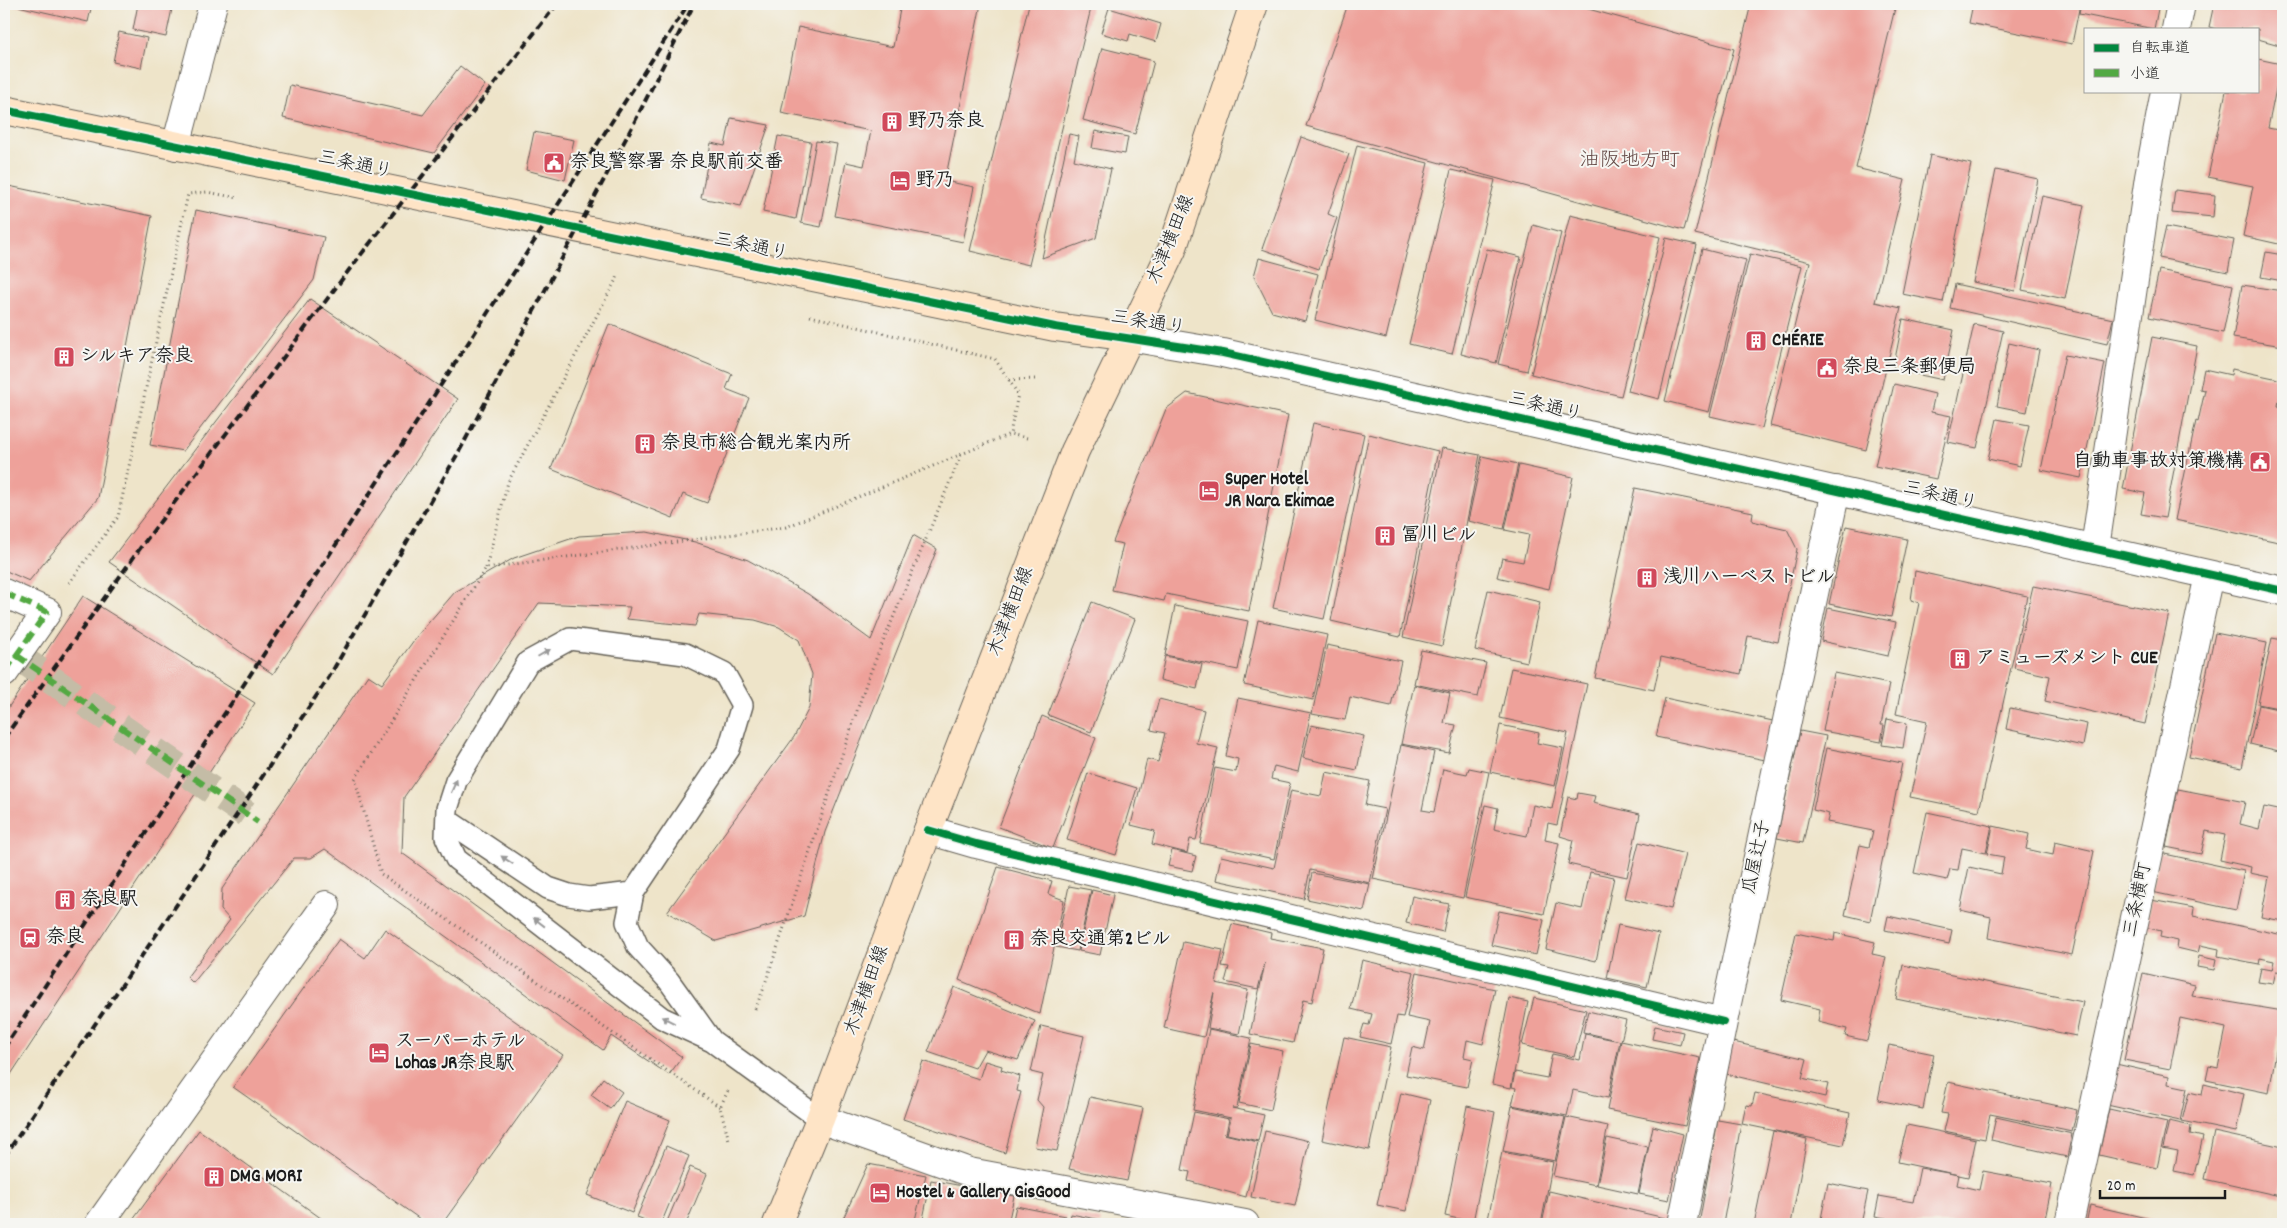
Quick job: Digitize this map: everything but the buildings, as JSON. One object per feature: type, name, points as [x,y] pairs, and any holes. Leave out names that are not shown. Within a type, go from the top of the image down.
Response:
[{"type":"main road","name":"木津横田線","points":[[777,1224],[820,1119],[928,830],[1075,452],[1172,250],[1254,4]]},
{"type":"main road","name":"三条通り","points":[[4,110],[1055,327],[1129,337]]},
{"type":"street","points":[[176,146],[213,4]]},
{"type":"street","points":[[2176,28],[2181,4]]},
{"type":"street","points":[[2095,548],[2147,187],[2165,92]]},
{"type":"street","name":"三条通り","points":[[1129,337],[1224,353],[2283,591]]},
{"type":"street","name":"瓜屋辻子","points":[[1682,1224],[1836,490]]},
{"type":"street","name":"三条横町","points":[[2069,1224],[2209,575]]},
{"type":"street","points":[[4,593],[47,612],[4,673]]},
{"type":"street","points":[[928,830],[976,844],[1723,1022]]},
{"type":"street","points":[[98,1224],[326,905]]},
{"type":"street","points":[[820,1119],[969,1172],[1245,1224]]},
{"type":"lane","points":[[712,1041],[669,981],[638,947],[627,922],[633,893],[729,749],[742,705],[724,673],[684,654],[570,639],[528,662],[456,782],[447,809],[446,837],[456,859],[662,1018],[712,1041],[820,1119]]},
{"type":"lane","points":[[447,820],[548,888],[569,895],[589,898],[633,893]]},
{"type":"path","points":[[47,612],[118,517],[188,194],[207,192],[246,199]]},
{"type":"path","points":[[612,270],[620,272],[508,482],[486,568],[356,779],[381,874],[720,1107]]},
{"type":"path","points":[[803,314],[995,359],[1018,394],[1010,434]]},
{"type":"path","points":[[1009,380],[1036,379]]},
{"type":"path","points":[[486,568],[786,527],[1010,434],[1027,438]]},
{"type":"path","points":[[755,1009],[868,678],[962,454]]},
{"type":"path","points":[[728,1140],[720,1107],[730,1083]]},
{"type":"tunnel","points":[[16,655],[258,822]]},
{"type":"railway","points":[[4,738],[141,547],[349,270],[557,4]]},
{"type":"railway","points":[[4,1157],[167,919],[329,677],[461,448],[632,127],[694,4]]},
{"type":"railway","points":[[4,1048],[411,431],[685,9]]},
{"type":"marked path","points":[[4,593],[47,612],[4,673]]},
{"type":"marked path","points":[[16,655],[258,822]]},
{"type":"cycle path","points":[[4,110],[1055,327],[1223,353],[2283,591]]},
{"type":"cycle path","points":[[928,830],[976,844],[1723,1022]]},
{"type":"place","name":"野乃奈良","points":[[892,122]]},
{"type":"place","name":"奈良警察署 奈良駅前交番","points":[[554,163]]},
{"type":"place","name":"野乃","points":[[900,181]]},
{"type":"place","name":"CHÉRIE","points":[[1756,341]]},
{"type":"place","name":"シルキア奈良","points":[[64,357]]},
{"type":"place","name":"奈良三条郵便局","points":[[1827,368]]},
{"type":"place","name":"奈良市総合観光案内所","points":[[645,444]]},
{"type":"place","name":"自動車事故対策機構","points":[[2260,462]]},
{"type":"place","name":"Super Hotel JR Nara Ekimae","points":[[1209,491]]},
{"type":"place","name":"冨川ビル","points":[[1385,536]]},
{"type":"place","name":"浅川ハーベストビル","points":[[1647,578]]},
{"type":"place","name":"アミューズメント CUE","points":[[1960,659]]},
{"type":"place","name":"奈良駅","points":[[65,900]]},
{"type":"place","name":"奈良","points":[[30,938]]},
{"type":"place","name":"奈良交通第2ビル","points":[[1014,940]]},
{"type":"place","name":"スーパーホテル Lohas JR奈良駅","points":[[379,1053]]},
{"type":"place","name":"DMG MORI","points":[[214,1177]]},
{"type":"place","name":"Hostel & Gallery GisGood","points":[[880,1193]]},
{"type":"district","name":"油阪地方町","points":[[1630,161]]}]
